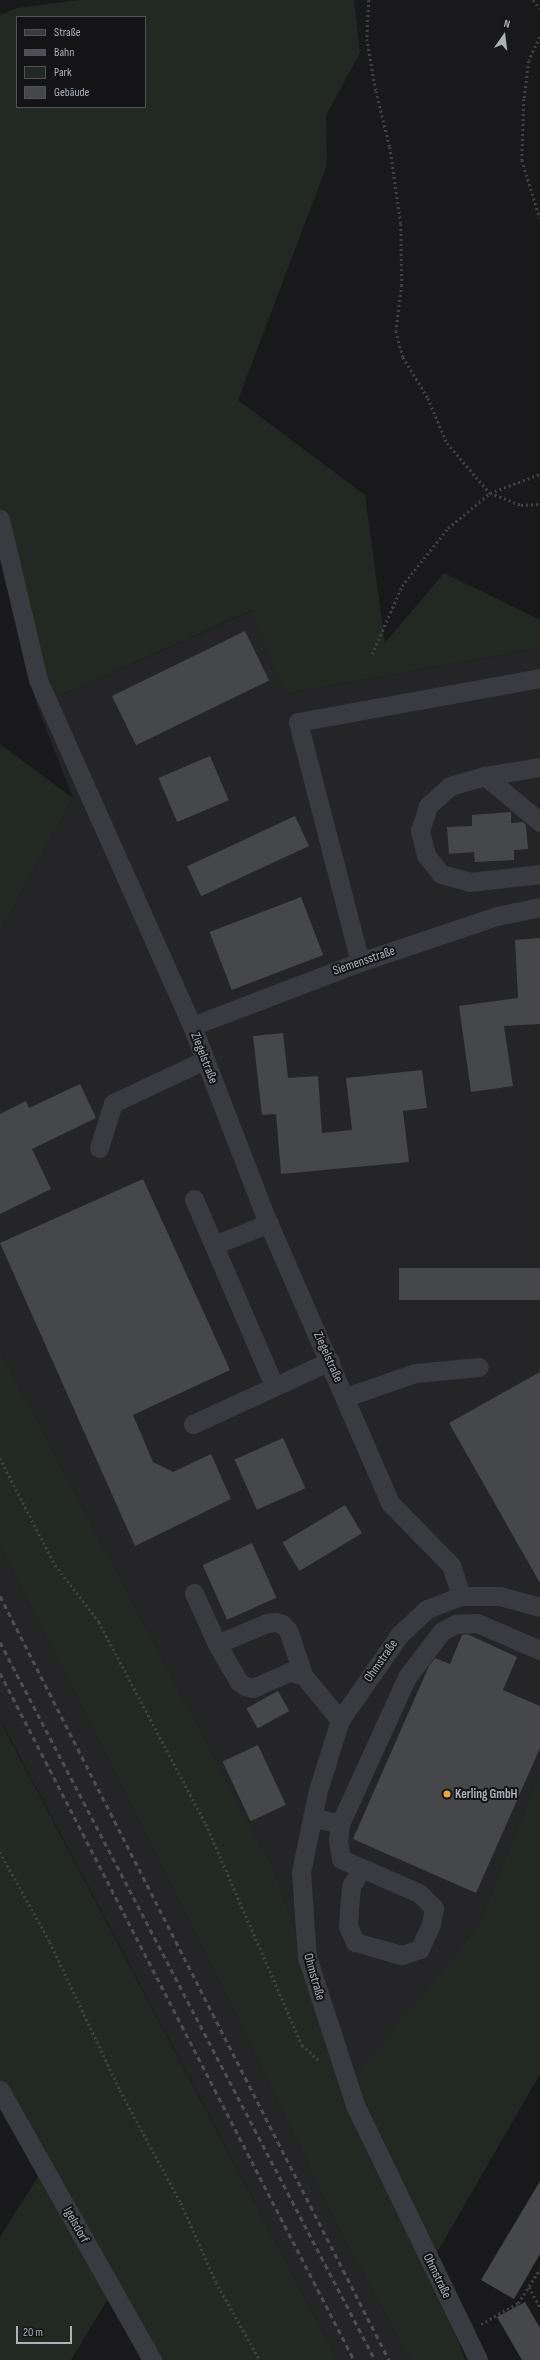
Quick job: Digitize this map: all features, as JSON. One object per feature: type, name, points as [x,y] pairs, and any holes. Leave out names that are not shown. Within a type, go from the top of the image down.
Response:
[{"type":"street","name":"Ziegelstraße","points":[[0,519],[38,680],[192,1026],[269,1223],[346,1397],[390,1503],[450,1565],[460,1596]]},
{"type":"street","points":[[360,962],[298,722],[540,678]]},
{"type":"street","points":[[540,767],[486,776],[450,786],[428,806],[420,831],[426,855],[441,874],[470,882],[540,874]]},
{"type":"street","points":[[486,776],[540,822]]},
{"type":"street","name":"Siemensstraße","points":[[192,1026],[360,962],[497,916],[540,907]]},
{"type":"street","points":[[99,1148],[113,1103],[205,1060]]},
{"type":"street","points":[[194,1199],[274,1386]]},
{"type":"street","points":[[214,1245],[269,1223]]},
{"type":"street","points":[[192,1424],[330,1361]]},
{"type":"street","points":[[346,1397],[415,1373],[479,1367]]},
{"type":"street","points":[[194,1593],[217,1644],[239,1682],[245,1686],[253,1688],[289,1672],[303,1675]]},
{"type":"street","points":[[460,1596],[500,1596],[540,1607]]},
{"type":"street","name":"Ohmstraße","points":[[460,1596],[427,1609],[400,1634],[340,1720],[318,1790],[301,1872],[307,1957],[355,2105],[478,2360]]},
{"type":"street","points":[[217,1644],[276,1622],[288,1630],[303,1675],[340,1720]]},
{"type":"street","points":[[362,1869],[351,1886],[348,1926],[355,1942],[401,1954],[420,1949],[431,1924],[434,1908],[419,1893],[341,1859],[338,1840],[340,1824],[407,1677],[442,1631],[456,1624],[477,1623],[540,1650]]},
{"type":"street","points":[[312,1817],[340,1824]]},
{"type":"street","name":"Igelsdorf","points":[[0,2090],[152,2360]]},
{"type":"path","points":[[369,0],[367,39],[376,91],[390,147],[401,224],[402,285],[396,331],[403,357],[428,398],[447,443],[490,493],[521,505],[540,504]]},
{"type":"path","points":[[533,0],[540,9]]},
{"type":"path","points":[[540,37],[529,61],[524,99],[522,160],[540,218]]},
{"type":"path","points":[[372,654],[402,586],[448,528],[490,493],[540,474]]},
{"type":"path","points":[[0,1458],[55,1565],[99,1622],[206,1824],[302,2045],[323,2064]]},
{"type":"path","points":[[0,1852],[50,1942],[120,2090],[181,2203],[216,2282],[260,2360]]},
{"type":"path","points":[[465,2334],[518,2303],[540,2269]]},
{"type":"path","points":[[529,2287],[540,2308]]},
{"type":"shaded area","points":[[253,610],[284,694],[540,648],[540,1770],[479,1924],[347,2088],[276,1874],[0,1350],[0,932],[73,798],[37,706]]},
{"type":"shaded area","points":[[0,1546],[205,1952],[343,2237],[410,2360],[338,2360],[0,1719]]},
{"type":"green space","points":[[79,0],[354,0],[360,53],[326,115],[327,165],[238,400],[365,495],[385,643],[444,573],[540,620],[540,648],[284,694],[252,610],[37,706],[0,550],[0,15],[17,8]]},
{"type":"green space","points":[[0,744],[73,798],[0,932]]},
{"type":"green space","points":[[0,1350],[276,1874],[347,2087],[479,1924],[540,1770],[540,2074],[430,2265],[465,2360],[410,2360],[343,2237],[205,1952],[0,1546]]},
{"type":"green space","points":[[0,1719],[338,2360],[146,2360],[108,2299],[71,2360],[0,2360],[0,2237],[41,2172],[0,2093]]},
{"type":"building","points":[[245,631],[269,680],[136,745],[112,696]]},
{"type":"building","points":[[210,756],[229,800],[177,822],[158,778]]},
{"type":"building","points":[[511,812],[511,823],[523,822],[526,825],[528,849],[514,850],[514,860],[475,862],[474,852],[449,854],[447,827],[472,826],[472,815]]},
{"type":"building","points":[[295,816],[309,846],[201,896],[187,866]]},
{"type":"building","points":[[301,897],[323,955],[232,990],[210,932]]},
{"type":"building","points":[[540,938],[540,1024],[504,1026],[513,1086],[471,1092],[459,1006],[518,998],[515,940]]},
{"type":"building","points":[[283,1033],[288,1078],[318,1076],[322,1133],[352,1130],[346,1078],[422,1070],[427,1108],[403,1111],[409,1162],[281,1174],[276,1114],[262,1115],[253,1036]]},
{"type":"building","points":[[80,1084],[96,1118],[32,1149],[51,1189],[0,1214],[0,1114],[26,1101],[29,1108]]},
{"type":"building","points":[[143,1179],[230,1370],[133,1415],[153,1462],[173,1472],[211,1454],[231,1499],[135,1546],[0,1243]]},
{"type":"building","points":[[399,1268],[540,1268],[540,1300],[399,1300]]},
{"type":"building","points":[[540,1372],[540,1583],[449,1423]]},
{"type":"building","points":[[283,1438],[305,1488],[257,1510],[235,1460]]},
{"type":"building","points":[[345,1505],[362,1533],[299,1571],[282,1543]]},
{"type":"building","points":[[252,1543],[276,1598],[227,1620],[203,1565]]},
{"type":"building","name":"Kerling GmbH","points":[[467,1634],[517,1657],[503,1690],[540,1706],[540,1748],[476,1893],[353,1839],[429,1666],[435,1658],[450,1664],[462,1635]]},
{"type":"building","points":[[278,1691],[289,1711],[258,1729],[247,1708]]},
{"type":"building","points":[[258,1745],[286,1805],[251,1821],[223,1761]]},
{"type":"building","points":[[540,2181],[540,2254],[514,2299],[481,2280]]},
{"type":"building","points":[[525,2302],[540,2328],[540,2360],[522,2360],[497,2317]]},
{"type":"railway","points":[[0,1596],[389,2360]]},
{"type":"railway","points":[[0,1642],[375,2360]]},
{"type":"railway","points":[[0,1673],[354,2360]]},
{"type":"place","name":"Kerling GmbH","points":[[447,1794]]}]
